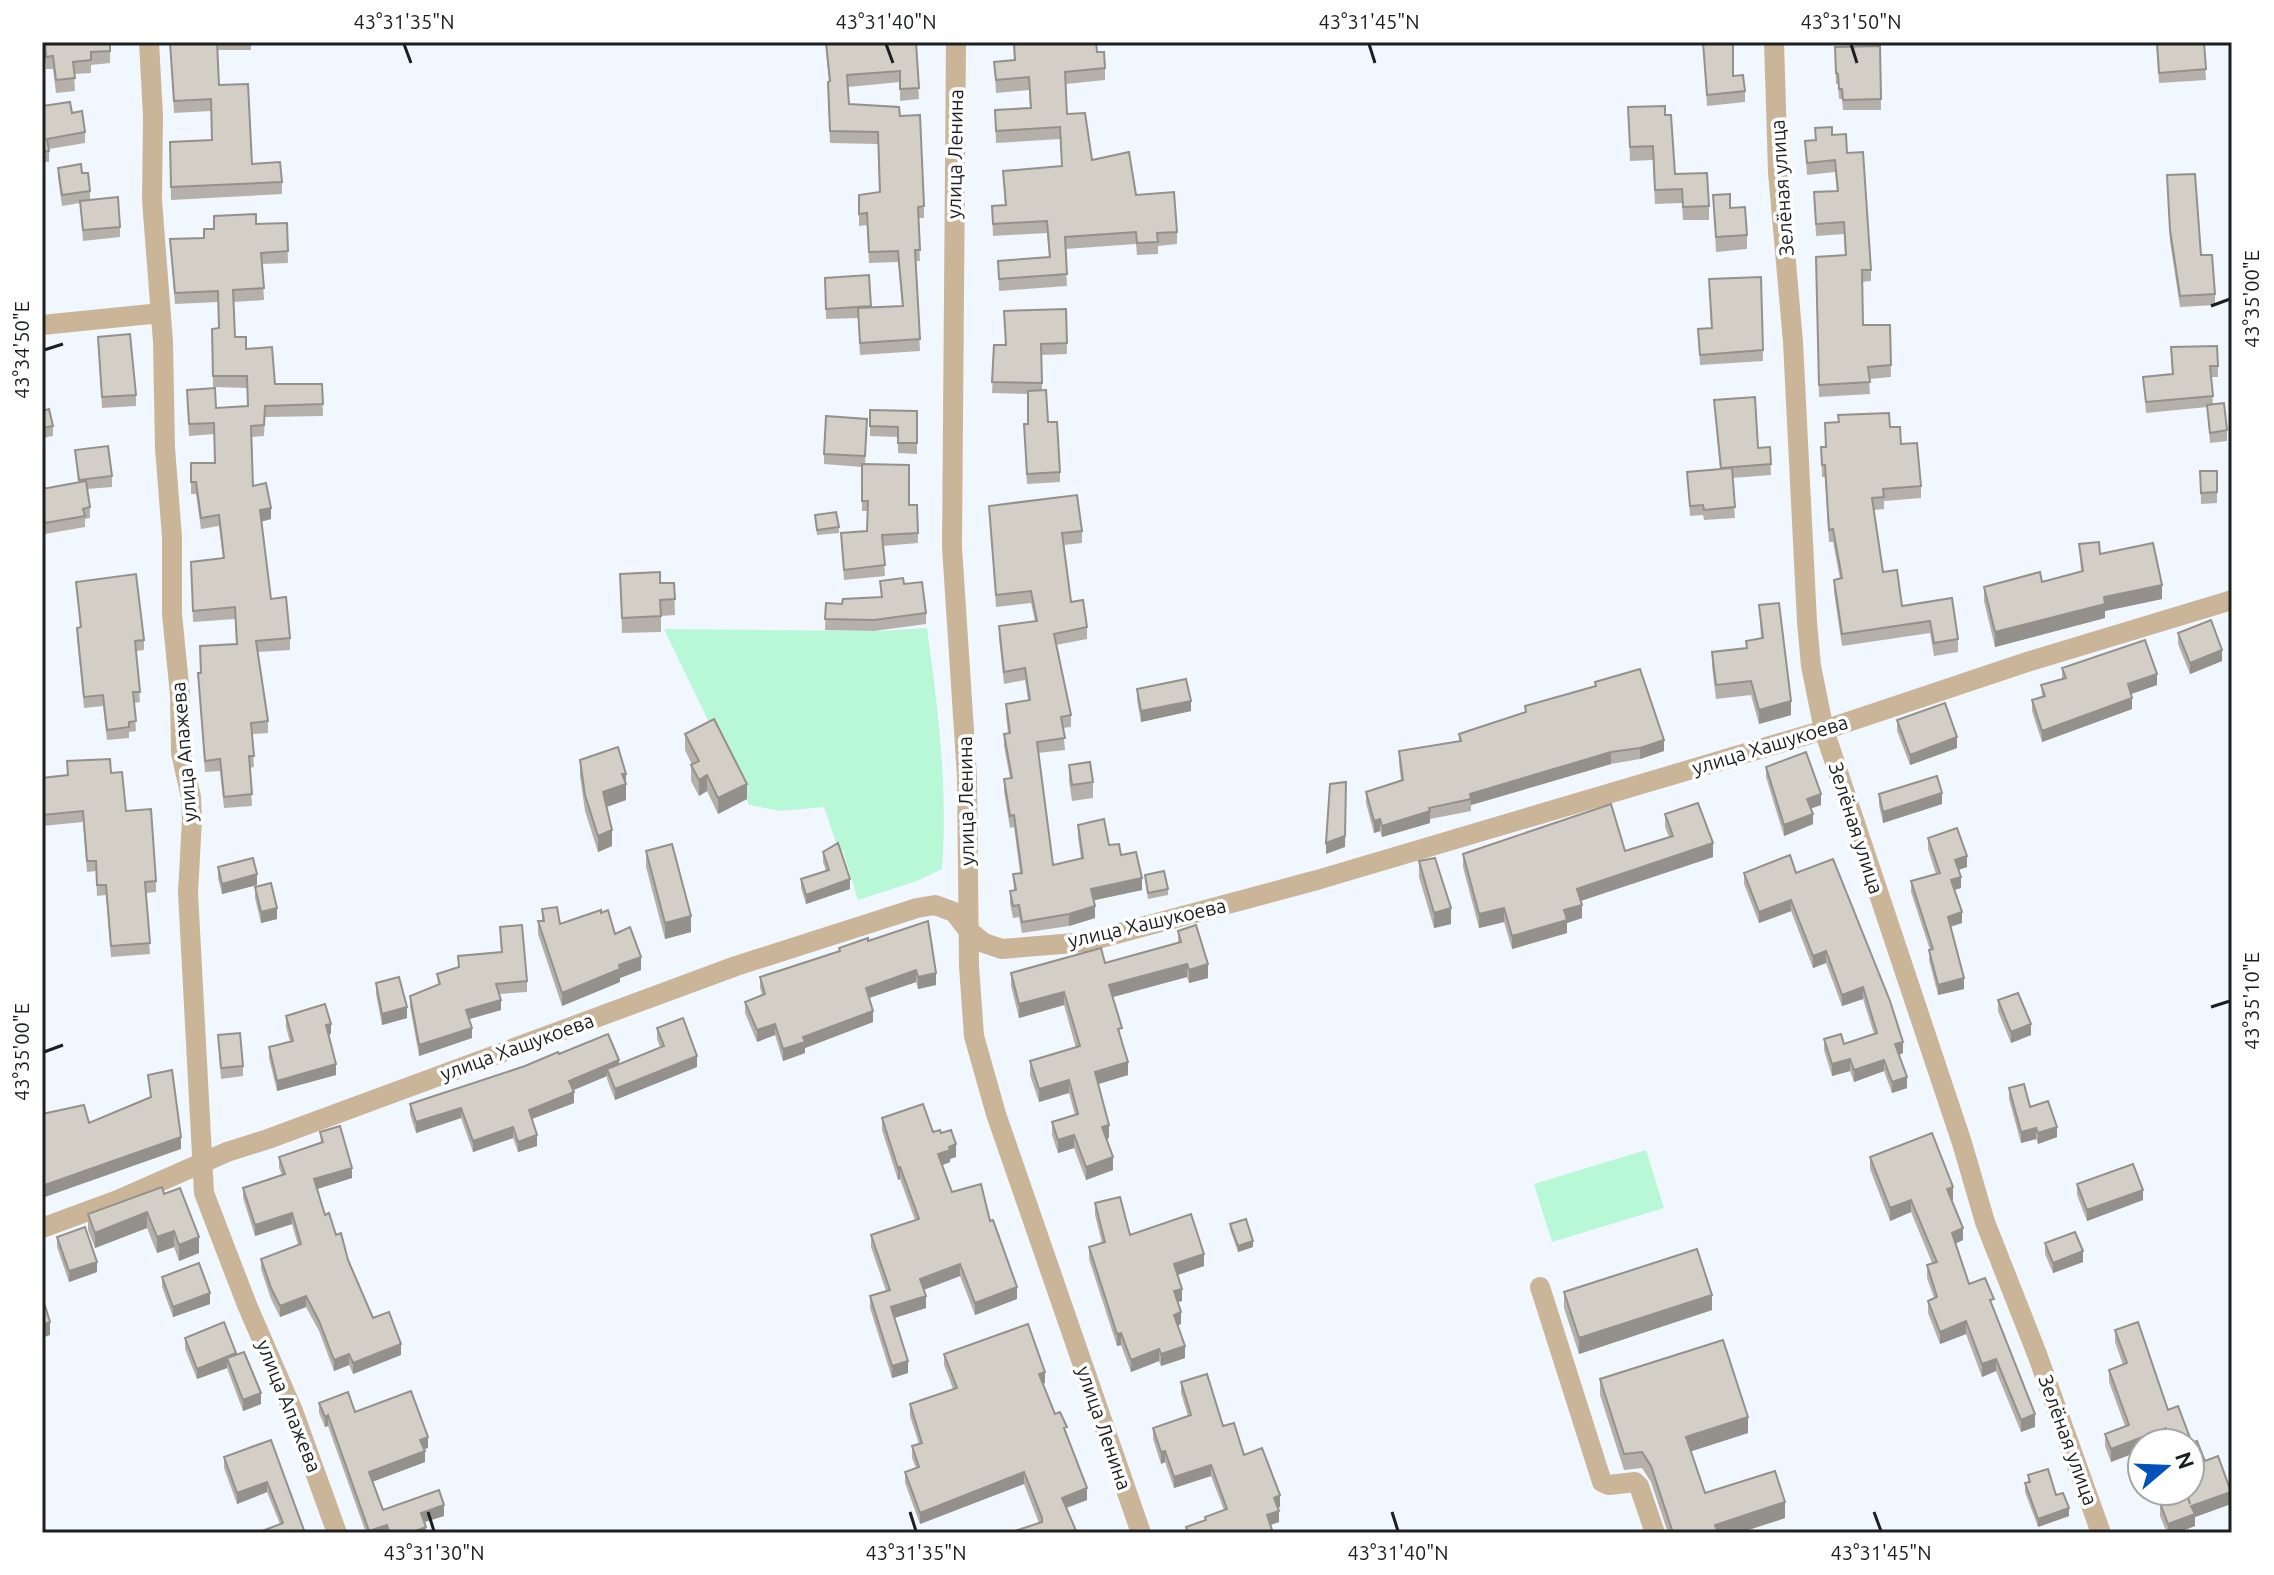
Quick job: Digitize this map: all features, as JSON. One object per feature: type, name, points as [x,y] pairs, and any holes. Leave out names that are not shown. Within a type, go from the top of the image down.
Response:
[{"type":"street","name":"улица Апажева","points":[[149,42],[153,116],[152,200],[161,313],[179,733],[192,819],[188,909],[204,1193],[247,1305],[293,1411],[337,1533]]},
{"type":"street","name":"улица Ленина","points":[[956,42],[952,547],[967,777],[968,930],[974,1036],[985,1080],[1141,1533]]},
{"type":"street","name":"Зелёная улица","points":[[1774,42],[1778,172],[1793,342],[1807,622],[1813,679],[1824,730],[1962,1143],[1985,1222],[2037,1354],[2101,1533]]},
{"type":"street","points":[[42,325],[161,313]]},
{"type":"street","name":"улица Хашукоева","points":[[42,1228],[118,1200],[227,1152],[736,966],[871,921],[935,905],[954,912],[968,930],[984,943],[1002,949],[1086,942],[1332,876],[1824,730],[2027,662],[2232,600]]},
{"type":"street","points":[[1540,1287],[1602,1482],[1609,1485],[1635,1482],[1655,1533]]},
{"type":"green space","points":[[927,628],[943,778],[942,869],[917,881],[858,900],[843,851],[839,851],[824,807],[781,811],[749,805],[664,629],[881,631]]},
{"type":"green space","points":[[1646,1150],[1664,1208],[1552,1242],[1534,1184]]},
{"type":"building","points":[[45,42],[110,42],[110,51],[91,52],[91,60],[73,62],[75,78],[56,80],[53,56],[46,57]]},
{"type":"building","points":[[217,42],[219,85],[248,84],[252,164],[280,162],[282,182],[171,187],[170,142],[212,140],[211,99],[174,101],[170,43]]},
{"type":"building","points":[[826,42],[916,42],[919,88],[900,89],[900,71],[847,75],[849,104],[899,107],[900,116],[920,115],[924,206],[918,207],[920,250],[915,250],[920,339],[860,343],[858,308],[903,306],[898,251],[869,252],[867,213],[859,214],[859,195],[880,192],[878,132],[830,131]]},
{"type":"building","points":[[1014,42],[1096,42],[1097,52],[1104,52],[1105,68],[1065,72],[1067,114],[1085,113],[1092,160],[1129,152],[1136,195],[1174,192],[1177,232],[1157,233],[1158,242],[1137,243],[1136,232],[1065,237],[1067,274],[999,279],[998,261],[1050,257],[1047,221],[993,224],[992,206],[1006,205],[1003,171],[1062,166],[1060,127],[996,131],[995,110],[1031,108],[1029,77],[996,80],[994,62],[1015,60]]},
{"type":"building","points":[[1703,42],[1733,42],[1733,76],[1743,75],[1745,91],[1707,95]]},
{"type":"building","points":[[2157,42],[2204,42],[2206,69],[2159,73]]},
{"type":"building","points":[[1880,46],[1881,99],[1843,100],[1836,73],[1835,47]]},
{"type":"building","points":[[70,102],[72,113],[82,111],[85,132],[47,139],[49,151],[42,152],[42,106]]},
{"type":"building","points":[[1665,106],[1665,115],[1671,115],[1675,174],[1707,173],[1709,206],[1683,207],[1682,189],[1655,190],[1653,146],[1630,147],[1628,107]]},
{"type":"building","points":[[1832,127],[1832,135],[1846,134],[1847,153],[1863,152],[1871,270],[1862,270],[1863,325],[1890,325],[1891,365],[1868,367],[1870,382],[1819,385],[1816,257],[1846,255],[1844,222],[1816,224],[1814,192],[1838,191],[1835,160],[1807,163],[1805,141],[1816,140],[1815,128]]},
{"type":"building","points":[[81,164],[82,173],[88,173],[90,191],[62,195],[58,168]]},
{"type":"building","points":[[2195,174],[2201,255],[2212,255],[2215,294],[2180,296],[2170,230],[2167,175]]},
{"type":"building","points":[[1730,194],[1730,208],[1745,207],[1747,235],[1716,237],[1713,195]]},
{"type":"building","points":[[118,197],[120,227],[83,230],[80,201]]},
{"type":"building","points":[[256,214],[256,224],[287,223],[288,251],[261,253],[264,288],[233,290],[235,337],[246,337],[246,349],[272,347],[275,384],[322,384],[323,404],[265,406],[264,425],[251,426],[253,486],[266,483],[271,508],[260,510],[271,599],[286,597],[290,638],[256,641],[268,721],[251,723],[254,756],[249,756],[252,794],[224,797],[220,759],[205,761],[198,673],[201,673],[200,646],[237,644],[235,607],[193,611],[191,562],[224,558],[219,515],[201,518],[196,482],[191,482],[191,463],[215,463],[214,423],[189,424],[187,390],[215,388],[216,408],[248,406],[247,376],[213,376],[212,329],[219,328],[218,291],[175,293],[170,239],[204,238],[204,229],[214,229],[214,216]]},
{"type":"building","points":[[869,275],[871,306],[826,309],[825,278]]},
{"type":"building","points":[[1761,277],[1763,350],[1700,355],[1698,329],[1712,328],[1709,279]]},
{"type":"building","points":[[1066,309],[1067,343],[1041,344],[1042,383],[992,382],[994,345],[1006,345],[1004,311]]},
{"type":"building","points":[[130,334],[136,395],[102,397],[98,337]]},
{"type":"building","points":[[2217,346],[2218,366],[2210,366],[2213,396],[2146,402],[2143,377],[2173,374],[2171,347]]},
{"type":"building","points":[[1046,390],[1048,422],[1057,422],[1060,472],[1027,474],[1024,424],[1028,424],[1028,391]]},
{"type":"building","points":[[1755,397],[1758,448],[1770,447],[1771,464],[1721,468],[1714,400]]},
{"type":"building","points":[[2224,403],[2227,430],[2210,433],[2207,405]]},
{"type":"building","points":[[49,409],[53,426],[42,428],[42,411]]},
{"type":"building","points":[[870,410],[917,411],[917,443],[898,443],[898,427],[870,426]]},
{"type":"building","points":[[1889,413],[1890,427],[1900,427],[1901,444],[1917,443],[1921,486],[1883,489],[1884,497],[1872,498],[1883,572],[1897,570],[1902,606],[1952,598],[1958,639],[1934,643],[1930,621],[1842,634],[1834,580],[1842,578],[1833,529],[1829,530],[1825,465],[1822,465],[1821,447],[1826,447],[1825,423],[1839,422],[1838,415]]},
{"type":"building","points":[[826,416],[867,419],[865,456],[824,454]]},
{"type":"building","points":[[108,446],[112,476],[79,480],[75,450]]},
{"type":"building","points":[[862,464],[909,465],[909,505],[917,505],[918,533],[882,535],[885,565],[844,570],[841,533],[867,531],[868,501],[862,501]]},
{"type":"building","points":[[1732,468],[1735,507],[1704,510],[1703,505],[1690,506],[1687,472]]},
{"type":"building","points":[[2200,471],[2217,471],[2217,492],[2201,493]]},
{"type":"building","points":[[86,481],[90,507],[83,509],[85,516],[45,523],[42,489]]},
{"type":"building","points":[[1077,495],[1082,531],[1062,533],[1071,602],[1083,600],[1087,627],[1054,634],[1071,715],[1061,717],[1065,738],[1037,742],[1053,865],[1083,858],[1078,825],[1104,819],[1109,845],[1119,844],[1121,855],[1136,852],[1142,878],[1091,889],[1095,906],[1022,922],[1019,905],[1013,906],[1010,891],[1016,890],[1013,874],[1022,873],[1014,815],[1010,816],[1004,779],[1012,778],[1004,734],[1010,733],[1006,704],[1030,700],[1025,668],[1004,672],[999,626],[1037,621],[1031,591],[996,595],[989,506]]},
{"type":"building","points":[[836,512],[839,527],[817,530],[815,515]]},
{"type":"building","points":[[2099,542],[2100,554],[2153,543],[2162,585],[2104,597],[2105,604],[1995,632],[1984,587],[2040,572],[2042,582],[2083,571],[2079,544]]},
{"type":"building","points":[[660,572],[660,583],[674,583],[675,599],[660,600],[661,616],[622,618],[620,574]]},
{"type":"building","points":[[136,574],[144,640],[135,641],[140,692],[133,692],[136,721],[129,722],[129,727],[107,730],[103,695],[84,697],[76,582]]},
{"type":"building","points":[[903,578],[904,584],[922,582],[926,613],[874,620],[825,619],[826,603],[842,604],[843,599],[882,597],[880,581]]},
{"type":"building","points":[[1779,603],[1791,701],[1759,710],[1751,681],[1716,685],[1712,652],[1747,648],[1746,641],[1763,638],[1759,605]]},
{"type":"building","points":[[2211,620],[2222,650],[2190,663],[2178,633]]},
{"type":"building","points":[[2145,640],[2157,674],[2128,684],[2132,698],[2042,731],[2032,700],[2045,696],[2041,685],[2066,678],[2062,668]]},
{"type":"building","points":[[1640,669],[1664,740],[1640,748],[1611,752],[1470,794],[1471,799],[1429,808],[1430,811],[1382,826],[1380,819],[1374,821],[1366,792],[1403,780],[1399,751],[1461,741],[1459,734],[1526,712],[1525,706],[1596,686],[1595,682]]},
{"type":"building","points":[[1186,679],[1191,701],[1141,711],[1137,689]]},
{"type":"building","points":[[1945,703],[1957,737],[1910,755],[1897,720]]},
{"type":"building","points":[[714,719],[747,784],[718,798],[707,775],[699,780],[691,765],[699,761],[685,734]]},
{"type":"building","points":[[618,747],[626,784],[603,792],[612,830],[598,836],[585,795],[580,760]]},
{"type":"building","points":[[1806,752],[1821,794],[1807,799],[1813,814],[1784,825],[1766,767]]},
{"type":"building","points":[[110,759],[111,773],[122,772],[126,811],[151,809],[156,881],[145,882],[150,943],[111,946],[106,885],[97,885],[96,861],[87,861],[83,811],[42,815],[42,778],[68,775],[67,761]]},
{"type":"building","points":[[1090,762],[1093,782],[1072,785],[1069,765]]},
{"type":"building","points":[[1937,776],[1942,793],[1883,812],[1879,794]]},
{"type":"building","points":[[1346,782],[1345,836],[1326,843],[1330,784]]},
{"type":"building","points":[[1698,803],[1713,843],[1577,889],[1582,905],[1564,910],[1567,920],[1512,936],[1504,908],[1479,914],[1463,854],[1611,804],[1625,851],[1673,836],[1665,814]]},
{"type":"building","points":[[1957,828],[1967,856],[1955,860],[1961,877],[1951,880],[1962,912],[1948,917],[1964,978],[1938,985],[1929,950],[1933,949],[1911,881],[1940,873],[1928,838]]},
{"type":"building","points":[[838,843],[850,879],[806,895],[801,879],[829,870],[823,852]]},
{"type":"building","points":[[672,844],[691,916],[665,923],[646,851]]},
{"type":"building","points":[[1790,855],[1796,873],[1833,859],[1890,1001],[1903,1042],[1895,1044],[1907,1077],[1892,1082],[1884,1060],[1854,1070],[1850,1059],[1832,1064],[1824,1039],[1841,1034],[1844,1044],[1877,1033],[1863,987],[1842,995],[1826,951],[1813,956],[1791,900],[1759,912],[1744,873]]},
{"type":"building","points":[[253,858],[257,874],[222,884],[218,867]]},
{"type":"building","points":[[1435,858],[1451,908],[1434,913],[1419,861]]},
{"type":"building","points":[[1164,871],[1168,889],[1148,893],[1145,875]]},
{"type":"building","points":[[271,883],[277,908],[261,912],[255,887]]},
{"type":"building","points":[[557,907],[560,924],[608,910],[615,934],[630,927],[641,957],[562,993],[538,921],[544,921],[542,909]]},
{"type":"building","points":[[928,921],[936,973],[918,977],[916,970],[866,988],[873,1011],[803,1037],[805,1042],[783,1049],[775,1024],[757,1030],[745,1002],[765,994],[760,977],[840,951],[839,948],[868,938],[868,941]]},
{"type":"building","points":[[522,925],[527,981],[496,984],[501,1000],[466,1010],[472,1028],[419,1045],[410,996],[440,984],[437,974],[459,967],[458,956],[502,952],[500,927]]},
{"type":"building","points":[[1196,925],[1208,964],[1189,970],[1187,964],[1109,985],[1128,1062],[1095,1072],[1109,1125],[1102,1127],[1113,1157],[1086,1167],[1074,1135],[1058,1140],[1052,1122],[1078,1114],[1069,1080],[1039,1089],[1030,1061],[1080,1046],[1064,992],[1019,1004],[1011,973],[1101,948],[1105,963],[1181,942],[1178,931]]},
{"type":"building","points":[[399,977],[407,1007],[382,1014],[376,983]]},
{"type":"building","points":[[2018,993],[2031,1024],[2011,1032],[1998,1000]]},
{"type":"building","points":[[325,1004],[331,1024],[326,1025],[336,1064],[277,1081],[269,1047],[293,1041],[286,1016]]},
{"type":"building","points":[[683,1018],[697,1056],[615,1089],[607,1069],[664,1046],[657,1028]]},
{"type":"building","points":[[240,1033],[243,1066],[221,1068],[218,1035]]},
{"type":"building","points":[[608,1034],[619,1060],[569,1081],[574,1092],[529,1110],[537,1135],[518,1142],[513,1127],[473,1141],[461,1108],[416,1122],[410,1104],[559,1054]]},
{"type":"building","points":[[172,1070],[181,1137],[42,1186],[42,1114],[84,1105],[89,1123],[151,1097],[148,1075]]},
{"type":"building","points":[[2024,1084],[2030,1107],[2048,1101],[2057,1127],[2038,1133],[2036,1128],[2021,1132],[2009,1088]]},
{"type":"building","points":[[923,1104],[933,1132],[951,1130],[956,1144],[938,1154],[952,1192],[981,1184],[990,1221],[993,1220],[1017,1287],[975,1303],[960,1264],[920,1279],[926,1296],[891,1307],[908,1361],[892,1366],[870,1296],[890,1290],[871,1235],[919,1219],[882,1118]]},
{"type":"building","points":[[340,1126],[352,1168],[314,1179],[325,1215],[329,1213],[336,1235],[341,1233],[348,1260],[373,1318],[389,1312],[401,1344],[353,1363],[349,1354],[334,1360],[306,1296],[280,1306],[261,1259],[301,1244],[292,1213],[255,1225],[243,1188],[285,1174],[279,1157],[323,1142],[320,1132]]},
{"type":"building","points":[[1932,1133],[1953,1187],[1947,1189],[1963,1228],[1952,1233],[1969,1284],[1985,1278],[1994,1299],[1990,1300],[2035,1414],[2021,1420],[1996,1359],[1982,1364],[1966,1321],[1940,1332],[1928,1301],[1937,1297],[1927,1265],[1937,1262],[1911,1200],[1890,1208],[1870,1157]]},
{"type":"building","points":[[2133,1164],[2143,1190],[2087,1210],[2077,1184]]},
{"type":"building","points":[[162,1187],[164,1194],[180,1188],[199,1237],[179,1245],[174,1231],[157,1237],[147,1212],[95,1233],[88,1214]]},
{"type":"building","points":[[1120,1197],[1130,1235],[1191,1214],[1204,1254],[1174,1264],[1182,1289],[1174,1291],[1181,1312],[1174,1315],[1185,1346],[1161,1354],[1159,1349],[1131,1360],[1121,1333],[1117,1334],[1089,1247],[1105,1242],[1095,1203]]},
{"type":"building","points":[[1246,1219],[1253,1241],[1238,1246],[1230,1224]]},
{"type":"building","points":[[85,1227],[97,1262],[69,1271],[57,1237]]},
{"type":"building","points":[[2075,1232],[2083,1251],[2053,1263],[2045,1243]]},
{"type":"building","points":[[1697,1249],[1712,1295],[1579,1338],[1564,1292]]},
{"type":"building","points":[[199,1263],[210,1293],[173,1307],[162,1277]]},
{"type":"building","points":[[42,1296],[50,1322],[42,1325]]},
{"type":"building","points":[[224,1322],[236,1353],[197,1369],[185,1338]]},
{"type":"building","points":[[2138,1322],[2168,1410],[2178,1406],[2186,1427],[2126,1427],[2126,1443],[2111,1449],[2105,1434],[2129,1425],[2109,1370],[2127,1363],[2115,1330]]},
{"type":"building","points":[[1028,1324],[1045,1372],[1039,1374],[1055,1414],[1060,1412],[1067,1427],[1064,1428],[1087,1488],[1062,1498],[1077,1533],[1009,1533],[1042,1522],[1024,1472],[920,1513],[905,1472],[919,1467],[912,1446],[922,1443],[910,1404],[957,1388],[944,1354]]},
{"type":"building","points":[[1723,1340],[1748,1417],[1686,1437],[1705,1493],[1775,1471],[1785,1502],[1715,1525],[1718,1533],[1673,1533],[1651,1466],[1642,1452],[1624,1454],[1600,1379]]},
{"type":"building","points":[[244,1352],[261,1393],[243,1400],[227,1358]]},
{"type":"building","points":[[1207,1374],[1223,1426],[1234,1423],[1244,1455],[1262,1448],[1280,1495],[1274,1498],[1279,1511],[1267,1515],[1273,1533],[1188,1533],[1186,1527],[1227,1509],[1211,1465],[1174,1477],[1153,1428],[1191,1415],[1181,1382]]},
{"type":"building","points":[[411,1391],[428,1437],[420,1440],[425,1451],[369,1472],[383,1510],[439,1490],[444,1505],[421,1513],[426,1527],[410,1533],[390,1533],[387,1525],[369,1531],[328,1415],[325,1417],[319,1403],[348,1392],[355,1412]]},
{"type":"building","points":[[271,1440],[305,1533],[257,1533],[283,1523],[267,1482],[237,1493],[224,1457]]},
{"type":"building","points":[[2218,1456],[2231,1492],[2206,1501],[2206,1461]]},
{"type":"building","points":[[2048,1469],[2056,1495],[2063,1493],[2069,1508],[2038,1519],[2025,1483],[2030,1482],[2028,1475]]},
{"type":"building","points":[[2162,1507],[2192,1507],[2195,1514],[2168,1524]]}]
